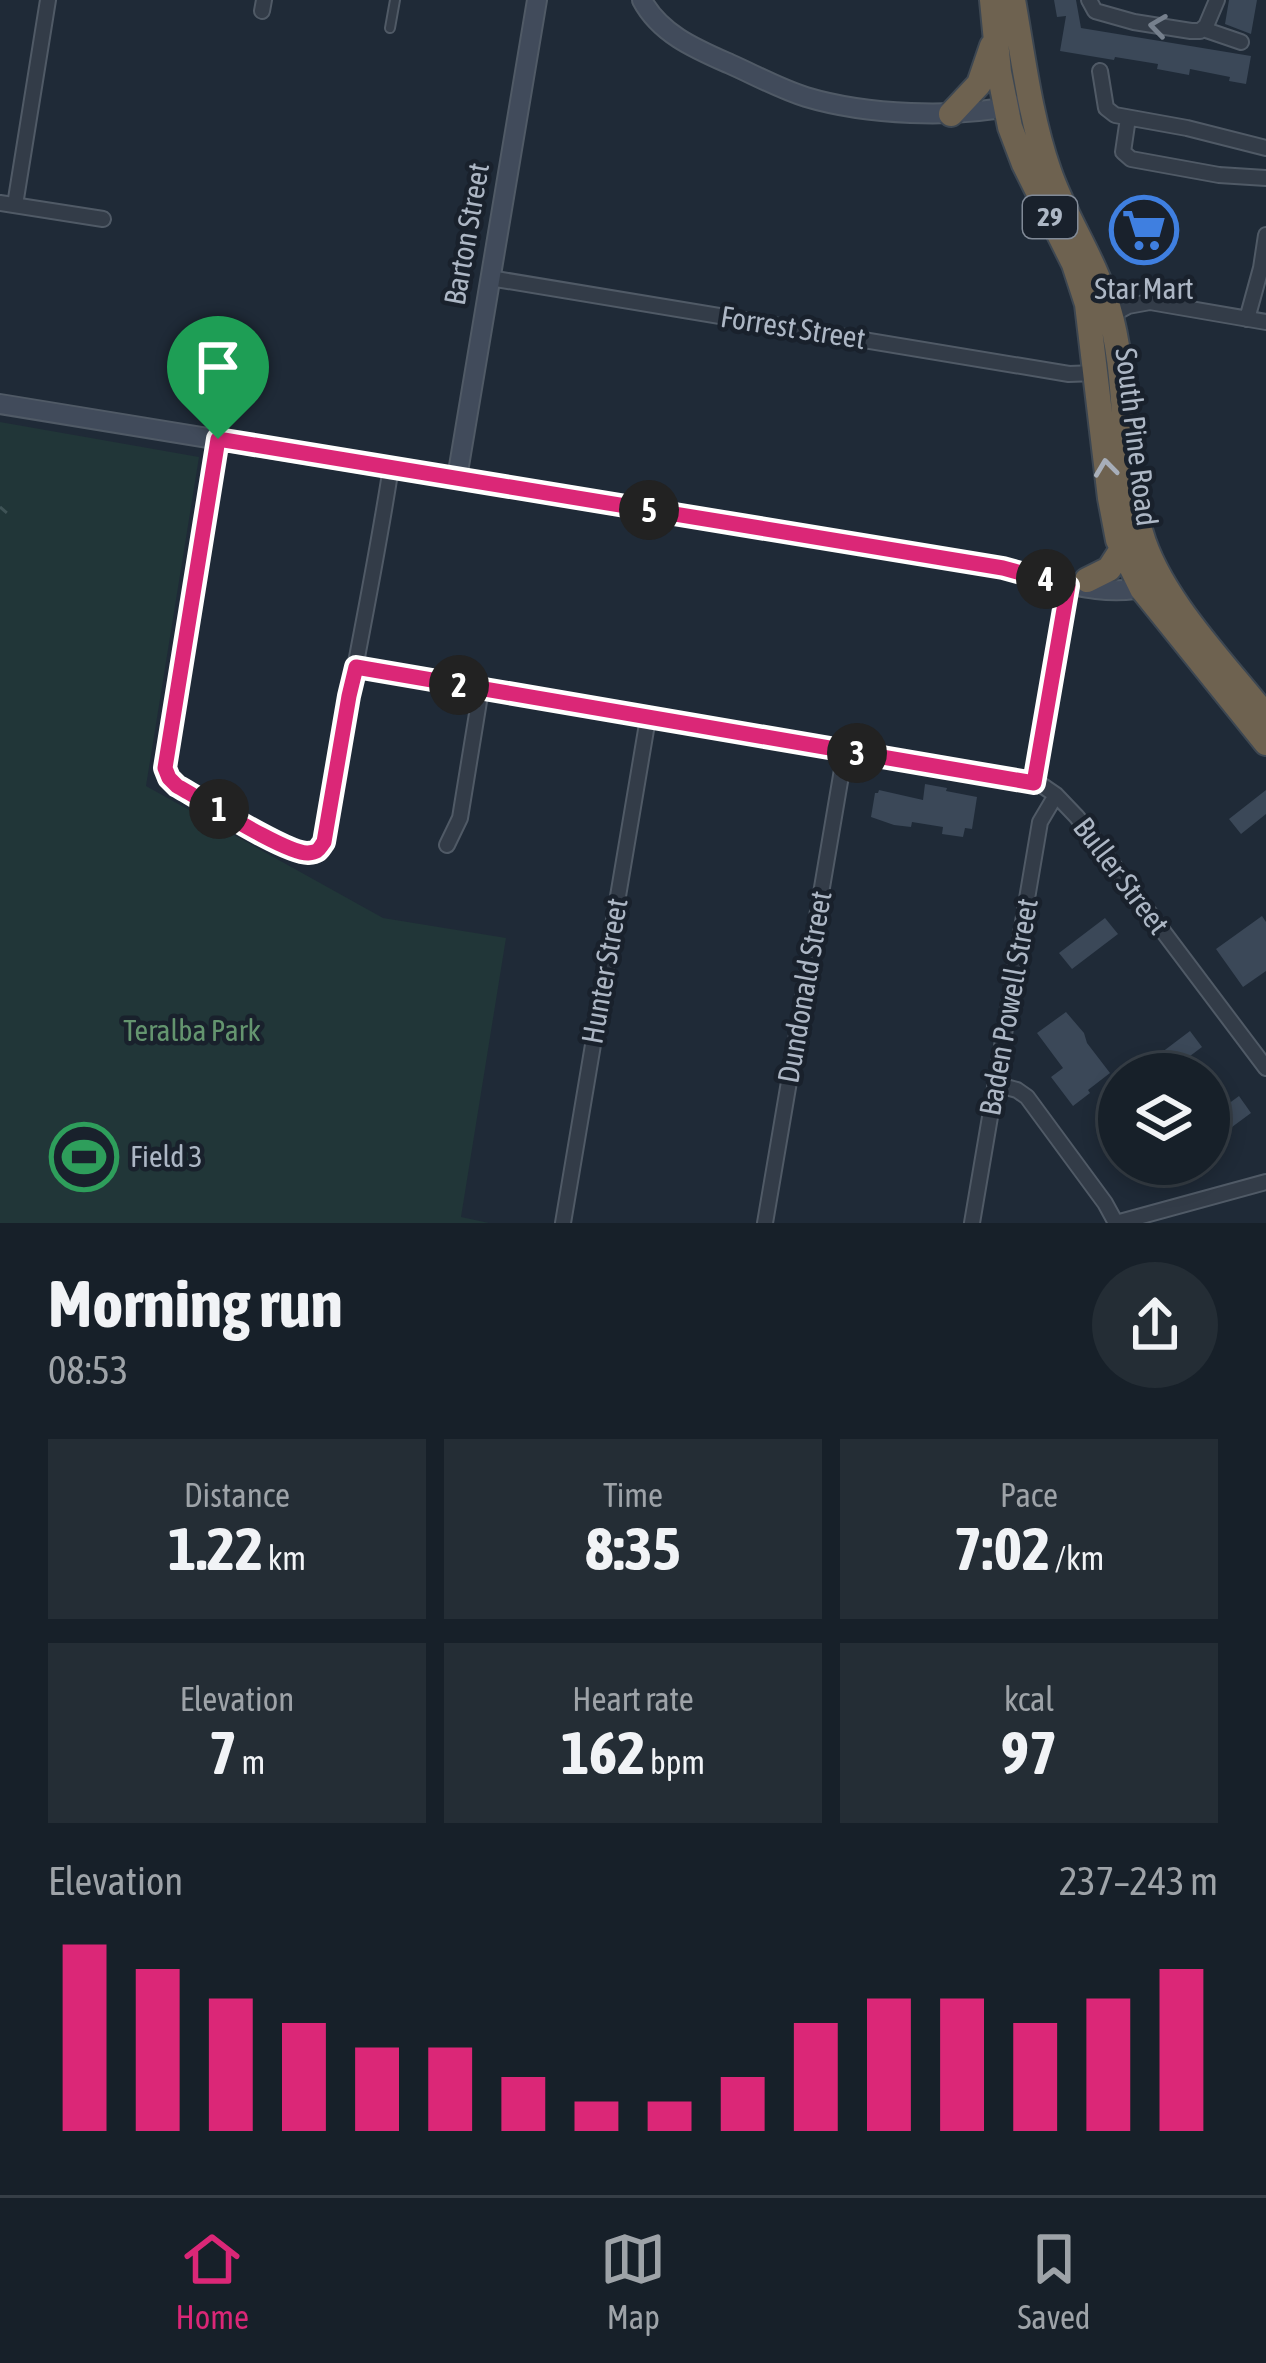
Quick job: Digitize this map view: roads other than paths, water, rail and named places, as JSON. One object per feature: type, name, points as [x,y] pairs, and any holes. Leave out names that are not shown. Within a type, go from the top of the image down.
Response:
[{"type":"highway","name":"South Pine Road","points":[[992,0],[1005,108],[1024,164],[1119,363],[1136,516],[1150,581],[1266,742]]},
{"type":"highway","name":"South Pine Road","points":[[1013,0],[1048,169],[1093,264],[1101,321],[1096,373],[1113,516],[1122,549],[1266,717]]},
{"type":"highway","points":[[951,114],[982,79],[996,30]]},
{"type":"highway","points":[[1078,583],[1108,569],[1122,549]]},
{"type":"street","points":[[48,0],[7,204],[103,219]]},
{"type":"street","name":"Barton Street","points":[[457,478],[537,0]]},
{"type":"street","points":[[642,0],[667,30],[692,46],[800,96],[854,107],[951,114],[1033,102]]},
{"type":"street","points":[[1203,29],[1217,0]]},
{"type":"street","points":[[1088,10],[1141,24],[1203,29],[1241,42]]},
{"type":"street","points":[[1100,71],[1106,108],[1115,115],[1201,130],[1266,148]]},
{"type":"street","points":[[1128,118],[1123,152],[1131,159],[1266,178]]},
{"type":"street","points":[[1246,319],[1266,235]]},
{"type":"street","name":"Forrest Street","points":[[490,278],[1069,374],[1096,373]]},
{"type":"street","points":[[1101,321],[1128,306],[1150,302],[1266,322]]},
{"type":"street","points":[[0,404],[1078,583],[1150,581]]},
{"type":"street","points":[[218,439],[165,768],[177,786],[287,848],[306,853],[321,847],[325,837],[391,467]]},
{"type":"street","points":[[1034,783],[1078,583]]},
{"type":"street","name":"Buller Street","points":[[356,667],[1034,783],[1056,795],[1088,830],[1266,1068]]},
{"type":"street","points":[[447,845],[460,818],[481,688]]},
{"type":"street","name":"Hunter Street","points":[[562,1223],[648,718]]},
{"type":"street","name":"Dundonald Street","points":[[765,1223],[845,752]]},
{"type":"street","name":"Baden Powell Street","points":[[972,1223],[1041,818],[1056,795]]},
{"type":"street","points":[[995,1084],[1027,1097],[1116,1223],[1266,1182]]},
{"type":"lane","points":[[390,28],[395,0]]},
{"type":"place","name":"Star Mart","points":[[1144,230]]},
{"type":"place","name":"Field 3","points":[[84,1157]]},
{"type":"park label","name":"Teralba Park","points":[[192,1031]]}]
